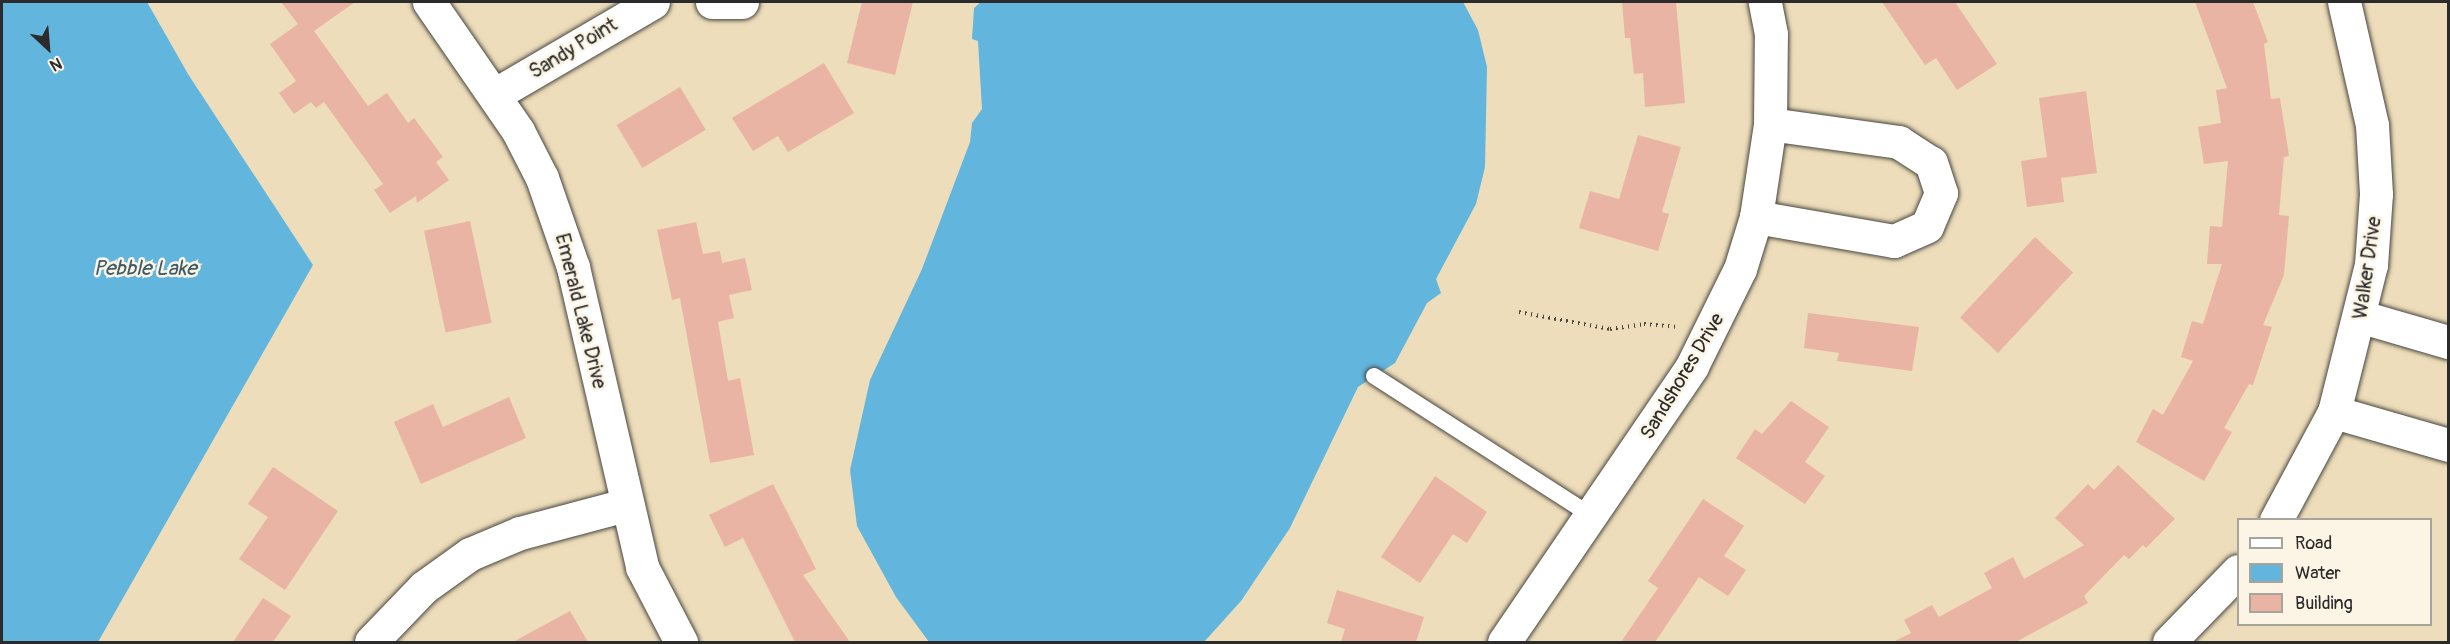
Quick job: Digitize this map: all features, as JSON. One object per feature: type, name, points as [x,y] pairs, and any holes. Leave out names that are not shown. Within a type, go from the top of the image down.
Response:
[{"type":"street","name":"Emerald Lake Drive","points":[[429,2],[494,95],[542,178],[570,257],[625,505],[642,567],[681,642]]},
{"type":"street","name":"Sandy Point","points":[[494,95],[653,2]]},
{"type":"street","points":[[712,2],[742,2]]},
{"type":"street","name":"Sandshores Drive","points":[[1504,642],[1592,516],[1708,338],[1756,217],[1770,124],[1765,2]]},
{"type":"street","name":"Walker Drive","points":[[2277,518],[2334,412],[2362,317],[2376,194],[2365,82],[2344,2]]},
{"type":"street","points":[[1756,217],[1894,241],[1914,236],[1927,225],[1941,193],[1931,164],[1899,142],[1770,124]]},
{"type":"street","points":[[2362,317],[2448,342]]},
{"type":"street","points":[[2334,412],[2448,445]]},
{"type":"street","points":[[371,642],[424,586],[470,554],[520,533],[625,505]]},
{"type":"street","points":[[2169,642],[2237,572]]},
{"type":"lane","points":[[1374,376],[1592,516]]},
{"type":"path","points":[[1519,312],[1610,329],[1671,325],[1708,338]]},
{"type":"water","name":"Pebble Lake","points":[[2,2],[147,2],[188,74],[313,265],[98,642],[2,642]]},
{"type":"water","points":[[981,2],[1463,2],[1478,30],[1487,67],[1485,167],[1476,204],[1436,279],[1441,293],[1427,303],[1395,363],[1358,387],[1290,528],[1241,601],[1204,642],[929,642],[896,597],[857,526],[850,470],[870,380],[922,269],[970,142],[972,123],[982,109],[978,41],[972,39],[974,8]]},
{"type":"building","points":[[281,2],[355,2],[314,31],[368,106],[387,93],[408,123],[414,118],[443,157],[436,162],[449,180],[417,203],[416,196],[390,213],[374,190],[383,184],[324,102],[316,108],[311,102],[294,114],[279,93],[296,81],[270,44],[298,24]]},
{"type":"building","points":[[862,2],[913,2],[895,75],[847,63]]},
{"type":"building","points":[[1622,2],[1676,2],[1685,103],[1645,107],[1643,73],[1634,74],[1630,38],[1625,38]]},
{"type":"building","points":[[1882,2],[1955,2],[1997,64],[1957,90],[1936,58],[1925,65]]},
{"type":"building","points":[[2195,2],[2253,2],[2268,42],[2264,44],[2271,99],[2280,98],[2289,156],[2284,157],[2279,215],[2289,216],[2284,275],[2263,325],[2272,327],[2253,385],[2249,384],[2224,428],[2232,432],[2204,481],[2136,442],[2153,409],[2163,415],[2193,361],[2181,357],[2192,321],[2203,324],[2222,264],[2207,264],[2210,226],[2222,227],[2228,161],[2204,164],[2198,127],[2221,123],[2216,90],[2227,88]]},
{"type":"building","points":[[824,63],[854,113],[788,152],[778,136],[753,151],[732,118]]},
{"type":"building","points":[[680,87],[706,130],[642,168],[617,125]]},
{"type":"building","points":[[2086,91],[2097,173],[2061,178],[2064,202],[2027,207],[2021,161],[2047,157],[2039,98]]},
{"type":"building","points":[[1638,135],[1681,147],[1662,212],[1669,214],[1658,251],[1579,228],[1590,191],[1619,199]]},
{"type":"building","points":[[470,221],[492,323],[446,332],[424,231]]},
{"type":"building","points":[[696,222],[703,254],[720,251],[722,263],[745,258],[752,290],[729,295],[734,318],[718,322],[728,381],[740,378],[754,455],[710,463],[680,298],[672,300],[657,230]]},
{"type":"building","points":[[2035,237],[2073,272],[1998,353],[1960,317]]},
{"type":"building","points":[[1808,313],[1919,327],[1912,371],[1837,361],[1839,353],[1804,348]]},
{"type":"building","points":[[509,397],[526,438],[421,484],[394,422],[433,404],[443,427]]},
{"type":"building","points":[[1791,401],[1829,427],[1805,462],[1825,476],[1805,504],[1736,458],[1755,429],[1762,434]]},
{"type":"building","points":[[2118,465],[2175,519],[2146,548],[2143,545],[2129,559],[2124,555],[2084,596],[2088,603],[2016,642],[1893,642],[1911,633],[1904,620],[1932,605],[1939,617],[1992,588],[1984,573],[2013,557],[2024,579],[2084,545],[2055,518],[2088,484],[2094,490]]},
{"type":"building","points":[[273,467],[338,511],[285,590],[239,559],[268,517],[248,504]]},
{"type":"building","points":[[1435,476],[1487,512],[1467,543],[1453,534],[1420,583],[1381,557]]},
{"type":"building","points":[[773,484],[816,569],[803,575],[850,642],[795,642],[743,538],[725,547],[709,515]]},
{"type":"building","points":[[1703,499],[1744,526],[1724,556],[1746,570],[1728,596],[1699,577],[1655,642],[1621,642],[1658,588],[1648,581]]},
{"type":"building","points":[[1337,590],[1424,617],[1416,642],[1341,642],[1345,629],[1327,623]]},
{"type":"building","points":[[263,598],[291,616],[273,642],[233,642]]},
{"type":"building","points":[[570,611],[588,642],[513,642]]}]
